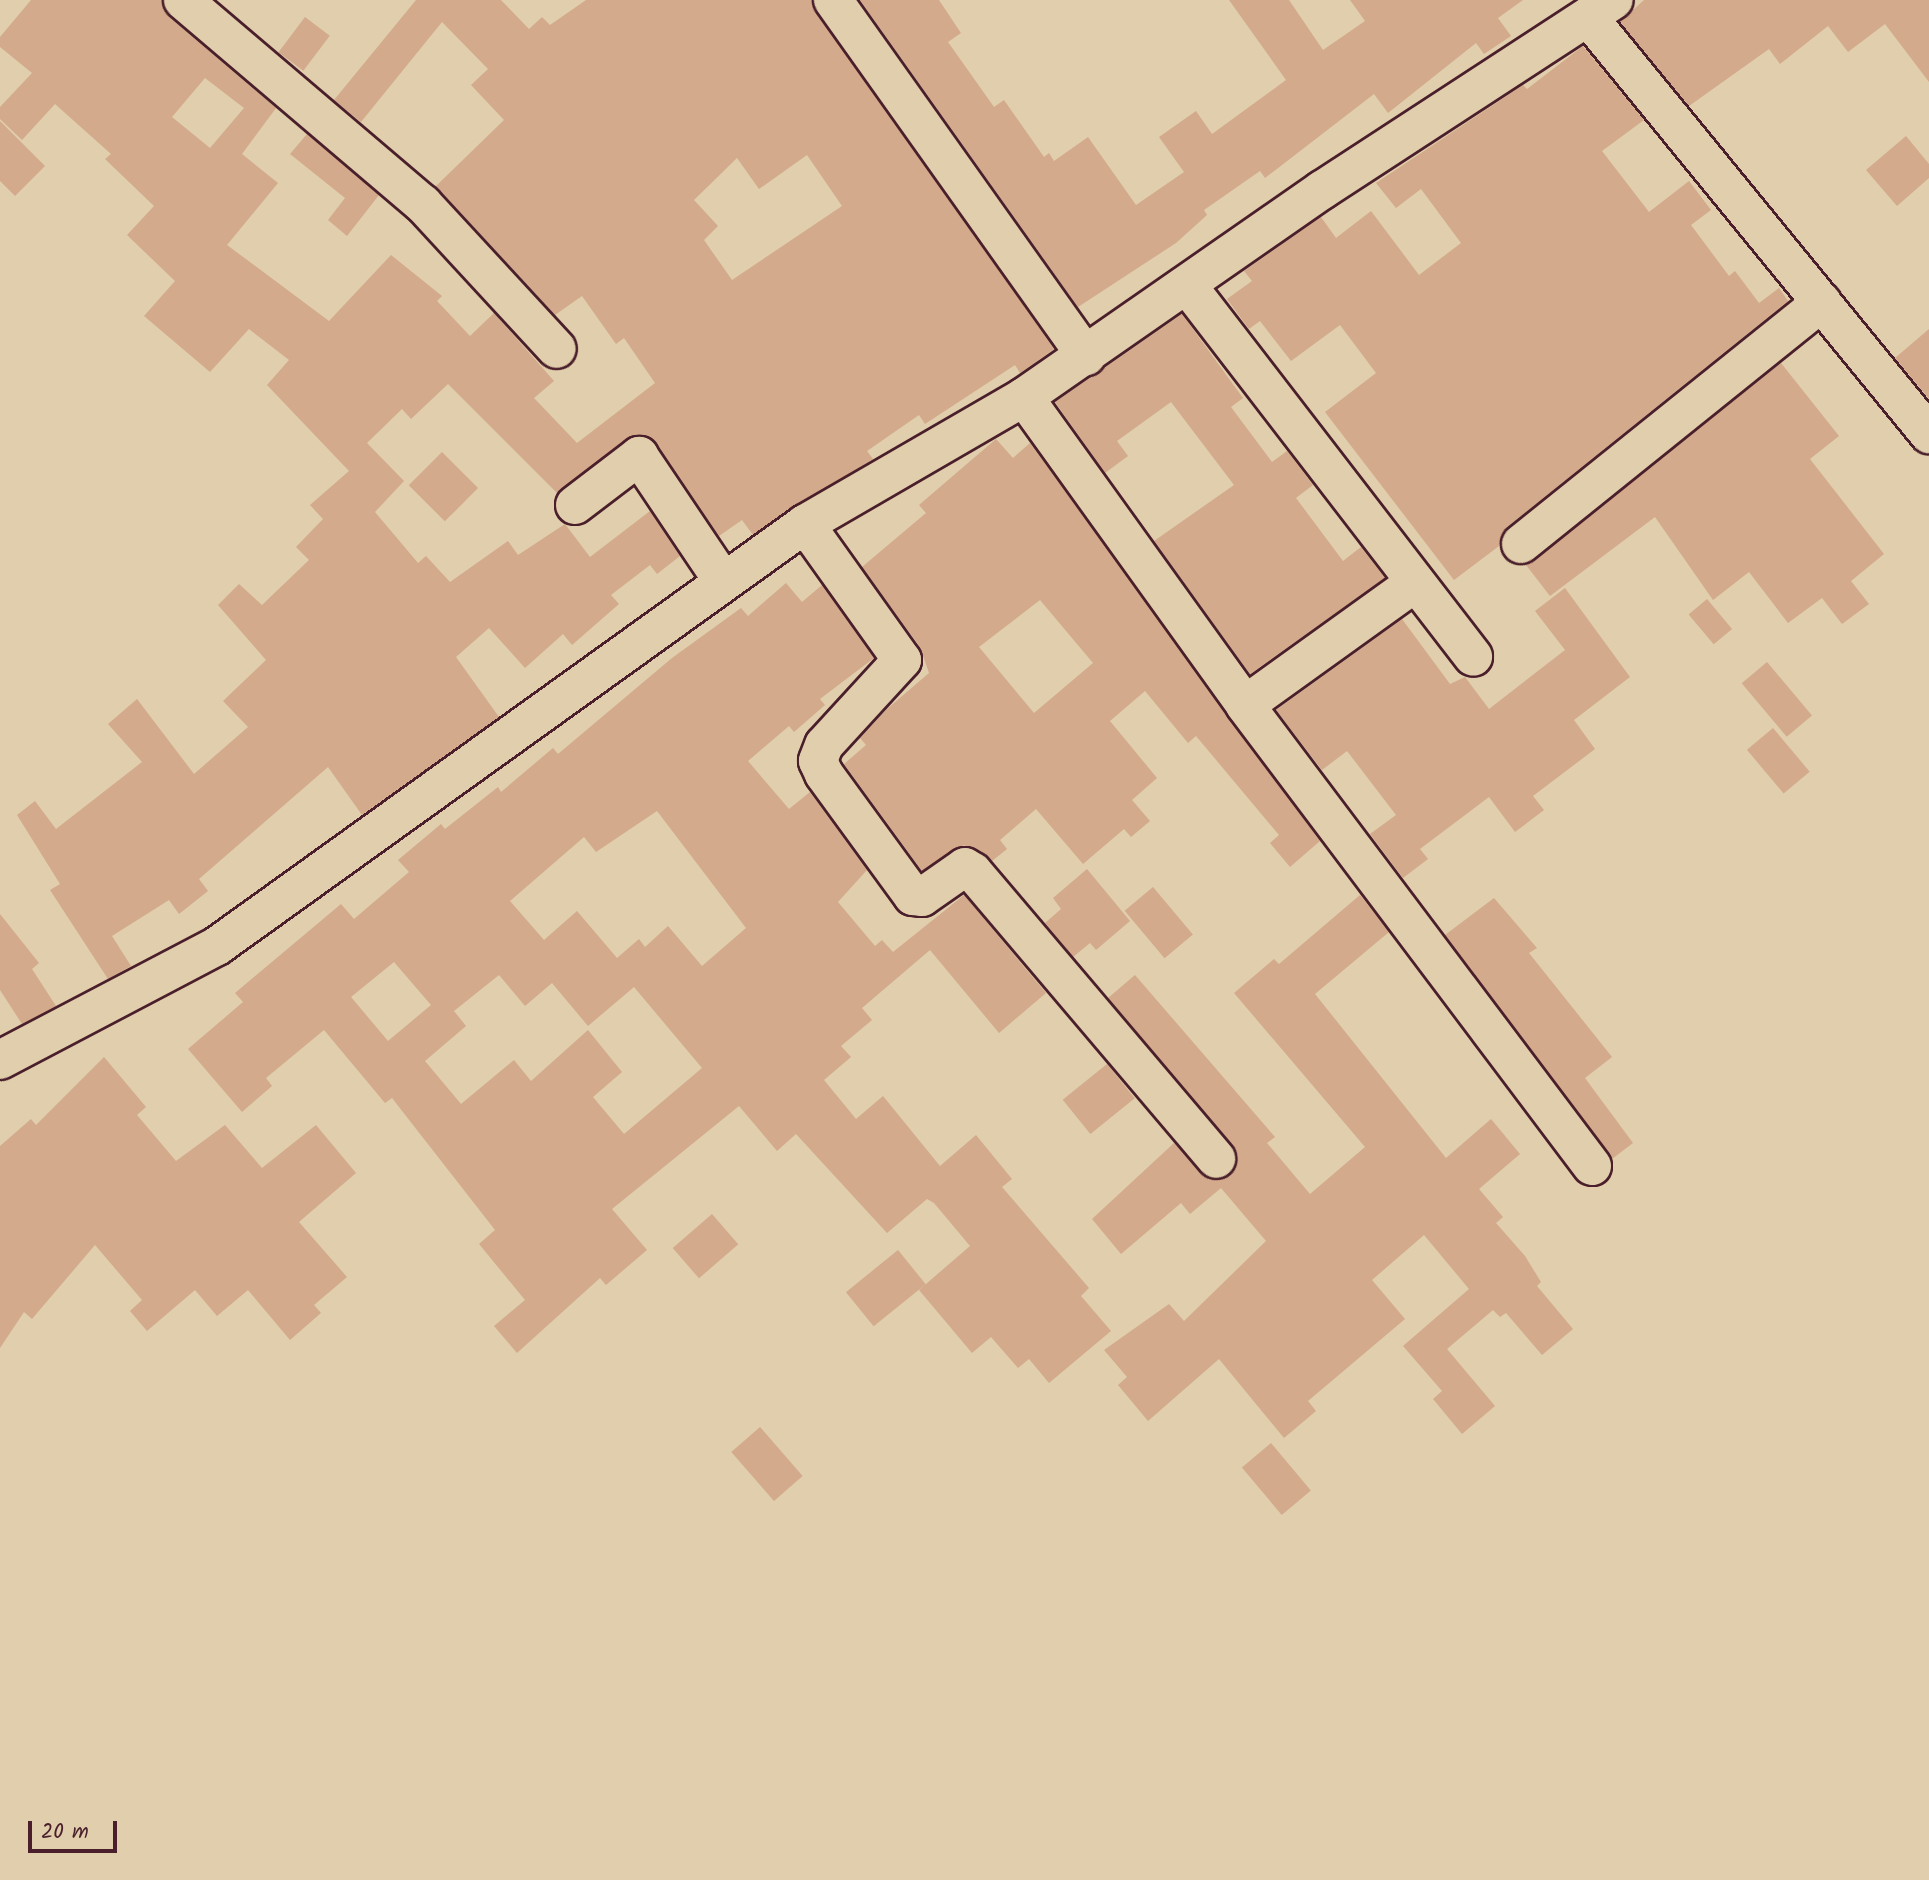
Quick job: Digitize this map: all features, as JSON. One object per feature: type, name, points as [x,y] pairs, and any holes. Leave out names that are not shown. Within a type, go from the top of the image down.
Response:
[{"type":"street","points":[[183,0],[423,204],[557,349]]},
{"type":"street","points":[[833,0],[1086,356]]},
{"type":"street","points":[[0,1060],[217,946],[805,524],[1024,397],[1601,9],[1822,302],[1929,434]]},
{"type":"street","points":[[1187,285],[1473,657]]},
{"type":"street","points":[[1521,544],[1822,302]]},
{"type":"street","points":[[1024,397],[1245,705],[1592,1166]]},
{"type":"street","points":[[575,505],[639,456],[723,581]]},
{"type":"street","points":[[805,524],[902,660],[824,745],[818,761],[824,774],[913,896],[922,897],[965,867],[973,872],[1216,1159]]},
{"type":"street","points":[[1245,705],[1415,583]]},
{"type":"building","points":[[31,0],[162,0],[169,17],[276,108],[242,154],[278,183],[227,245],[329,321],[391,255],[442,296],[437,301],[470,336],[494,313],[554,381],[534,398],[577,443],[655,383],[624,338],[616,344],[582,296],[555,315],[436,186],[504,120],[471,85],[488,69],[442,22],[361,122],[334,100],[416,0],[501,0],[529,29],[542,17],[550,25],[586,0],[811,0],[1054,349],[1020,373],[1015,365],[925,424],[919,415],[867,451],[873,459],[753,535],[742,520],[719,536],[648,436],[626,439],[557,493],[448,384],[411,419],[402,409],[367,443],[404,481],[375,512],[418,563],[426,556],[450,582],[508,541],[518,555],[565,524],[590,557],[650,511],[680,556],[657,574],[650,565],[611,595],[619,604],[572,645],[563,634],[525,668],[489,628],[456,657],[499,717],[362,815],[328,767],[199,879],[208,891],[179,914],[169,900],[112,936],[131,966],[108,979],[50,890],[60,884],[17,815],[35,801],[56,829],[142,762],[108,724],[137,699],[194,774],[248,727],[223,701],[266,660],[218,605],[239,584],[262,605],[309,560],[296,547],[323,519],[310,505],[349,471],[267,385],[289,360],[249,329],[210,372],[144,316],[175,281],[127,235],[154,206],[105,159],[111,154],[55,104],[22,140],[0,119],[0,107],[32,73],[0,47],[0,37]],"holes":[[[205,78],[244,108],[210,148],[172,117]],[[807,155],[842,206],[732,280],[704,240],[718,226],[694,200],[737,158],[759,189]]]},
{"type":"building","points":[[860,0],[939,0],[961,33],[948,42],[994,107],[1004,100],[1044,157],[1049,153],[1054,161],[1088,137],[1136,205],[1184,172],[1159,137],[1196,111],[1212,134],[1286,80],[1229,0],[1289,0],[1323,50],[1365,21],[1350,0],[1523,0],[1498,18],[1511,36],[1484,54],[1476,43],[1388,113],[1374,94],[1265,178],[1260,171],[1204,210],[1207,215],[1176,243],[1078,307]]},
{"type":"building","points":[[1644,0],[1929,0],[1929,82],[1885,24],[1848,52],[1828,26],[1780,64],[1769,49],[1689,106],[1620,22]]},
{"type":"building","points":[[305,17],[330,36],[303,71],[279,52]]},
{"type":"building","points":[[1583,46],[1644,120],[1602,151],[1649,212],[1689,181],[1711,210],[1691,225],[1729,276],[1735,271],[1759,303],[1779,288],[1788,301],[1507,527],[1499,546],[1454,580],[1325,412],[1376,373],[1340,325],[1291,361],[1260,321],[1249,329],[1227,299],[1252,281],[1244,271],[1321,217],[1336,238],[1371,211],[1419,275],[1461,243],[1421,189],[1396,208],[1376,183],[1523,85],[1527,89]]},
{"type":"building","points":[[0,121],[45,166],[15,196],[0,181]]},
{"type":"building","points":[[307,134],[379,195],[347,236],[328,220],[345,198],[290,154]]},
{"type":"building","points":[[1906,136],[1929,164],[1929,178],[1897,206],[1866,170]]},
{"type":"building","points":[[1182,314],[1243,398],[1231,407],[1272,462],[1287,451],[1313,485],[1296,498],[1343,561],[1361,547],[1385,578],[1250,674],[1154,541],[1234,485],[1171,402],[1117,441],[1128,456],[1105,473],[1055,402]]},
{"type":"building","points":[[1929,329],[1929,399],[1895,358]]},
{"type":"building","points":[[1781,363],[1839,436],[1810,459],[1884,554],[1851,581],[1869,604],[1842,624],[1822,598],[1788,623],[1749,572],[1713,600],[1655,517],[1550,596],[1526,565]]},
{"type":"building","points":[[996,439],[1013,458],[1030,443],[1320,841],[1290,867],[1270,843],[1279,835],[1196,736],[1188,743],[1145,691],[1110,721],[1157,778],[1132,800],[1150,821],[1131,837],[1124,829],[1083,864],[1036,809],[1000,840],[1007,849],[992,861],[964,845],[922,871],[844,764],[866,745],[860,738],[887,709],[929,673],[920,647],[862,567],[926,513],[919,505]],"holes":[[[1040,600],[1093,663],[1034,713],[979,647]]]},
{"type":"building","points":[[442,452],[478,488],[445,521],[409,485]]},
{"type":"building","points":[[786,583],[802,602],[822,585],[874,658],[820,699],[825,705],[794,732],[789,726],[748,761],[789,809],[810,792],[867,870],[838,902],[875,946],[882,940],[893,952],[964,895],[1046,993],[999,1033],[930,950],[862,1008],[872,1020],[841,1046],[851,1057],[824,1080],[856,1119],[883,1096],[940,1166],[976,1135],[1012,1179],[1002,1187],[1089,1288],[1081,1296],[1111,1331],[1049,1383],[1029,1359],[1018,1368],[991,1337],[972,1353],[919,1290],[970,1246],[934,1203],[927,1199],[887,1233],[796,1134],[777,1151],[739,1106],[612,1209],[647,1250],[606,1285],[600,1278],[517,1353],[494,1326],[525,1300],[479,1244],[495,1230],[392,1098],[385,1103],[324,1030],[266,1078],[272,1086],[242,1112],[188,1049],[243,1002],[235,993],[341,904],[354,919],[409,872],[398,860],[441,824],[445,829],[498,787],[501,792],[553,748],[558,754],[672,658],[741,608],[748,616]],"holes":[[[657,811],[746,928],[702,966],[668,926],[645,947],[639,939],[617,958],[577,911],[544,940],[510,901],[584,837],[596,852]],[[394,962],[431,1005],[388,1041],[351,997]],[[499,975],[525,1006],[552,983],[588,1026],[634,987],[702,1068],[624,1134],[593,1097],[622,1072],[588,1030],[531,1081],[514,1060],[461,1104],[425,1061],[466,1026],[454,1011]]]},
{"type":"building","points":[[1565,588],[1630,677],[1574,720],[1595,749],[1533,796],[1544,810],[1515,832],[1489,797],[1420,849],[1428,859],[1403,878],[1370,834],[1396,815],[1347,751],[1322,770],[1276,710],[1402,619],[1450,684],[1465,677],[1489,709],[1565,650],[1535,611]]},
{"type":"building","points":[[1707,599],[1732,629],[1714,644],[1689,614]]},
{"type":"building","points":[[1767,662],[1812,716],[1787,737],[1742,683]]},
{"type":"building","points":[[1773,728],[1810,772],[1784,794],[1747,750]]},
{"type":"building","points":[[1087,869],[1130,921],[1096,950],[1090,943],[1073,957],[1045,923],[1061,909],[1053,898]]},
{"type":"building","points":[[1153,887],[1193,934],[1165,958],[1125,911]]},
{"type":"building","points":[[1360,895],[1389,932],[1315,994],[1446,1158],[1491,1119],[1520,1154],[1479,1189],[1503,1217],[1496,1223],[1525,1256],[1541,1282],[1537,1286],[1573,1329],[1542,1355],[1506,1313],[1500,1317],[1493,1310],[1447,1349],[1495,1406],[1462,1434],[1433,1399],[1442,1391],[1403,1346],[1469,1289],[1424,1235],[1372,1280],[1405,1319],[1308,1401],[1316,1411],[1284,1438],[1219,1359],[1148,1421],[1118,1385],[1127,1377],[1104,1350],[1169,1304],[1184,1321],[1266,1241],[1221,1188],[1190,1214],[1181,1203],[1121,1254],[1092,1219],[1174,1143],[1209,1180],[1230,1176],[1238,1156],[1108,998],[1135,975],[1275,1137],[1267,1143],[1310,1194],[1365,1147],[1234,993],[1274,959],[1279,964]]},
{"type":"building","points":[[1494,898],[1537,948],[1529,953],[1612,1057],[1585,1078],[1633,1143],[1612,1159],[1445,935]]},
{"type":"building","points":[[0,914],[39,963],[32,969],[56,1006],[22,1024],[0,990]]},
{"type":"building","points":[[104,1057],[146,1107],[137,1115],[176,1161],[225,1125],[262,1168],[316,1125],[356,1173],[299,1222],[347,1277],[314,1305],[321,1313],[290,1340],[248,1290],[217,1316],[195,1290],[147,1331],[130,1311],[142,1300],[95,1245],[32,1319],[24,1312],[0,1348],[0,1146],[31,1119],[36,1125]]},
{"type":"building","points":[[1107,1064],[1135,1098],[1090,1134],[1063,1100]]},
{"type":"building","points":[[712,1214],[738,1244],[699,1278],[673,1248]]},
{"type":"building","points":[[898,1250],[926,1284],[874,1326],[846,1292]]},
{"type":"building","points":[[760,1427],[803,1476],[774,1501],[731,1452]]},
{"type":"building","points":[[1271,1443],[1311,1490],[1282,1515],[1242,1467]]}]
